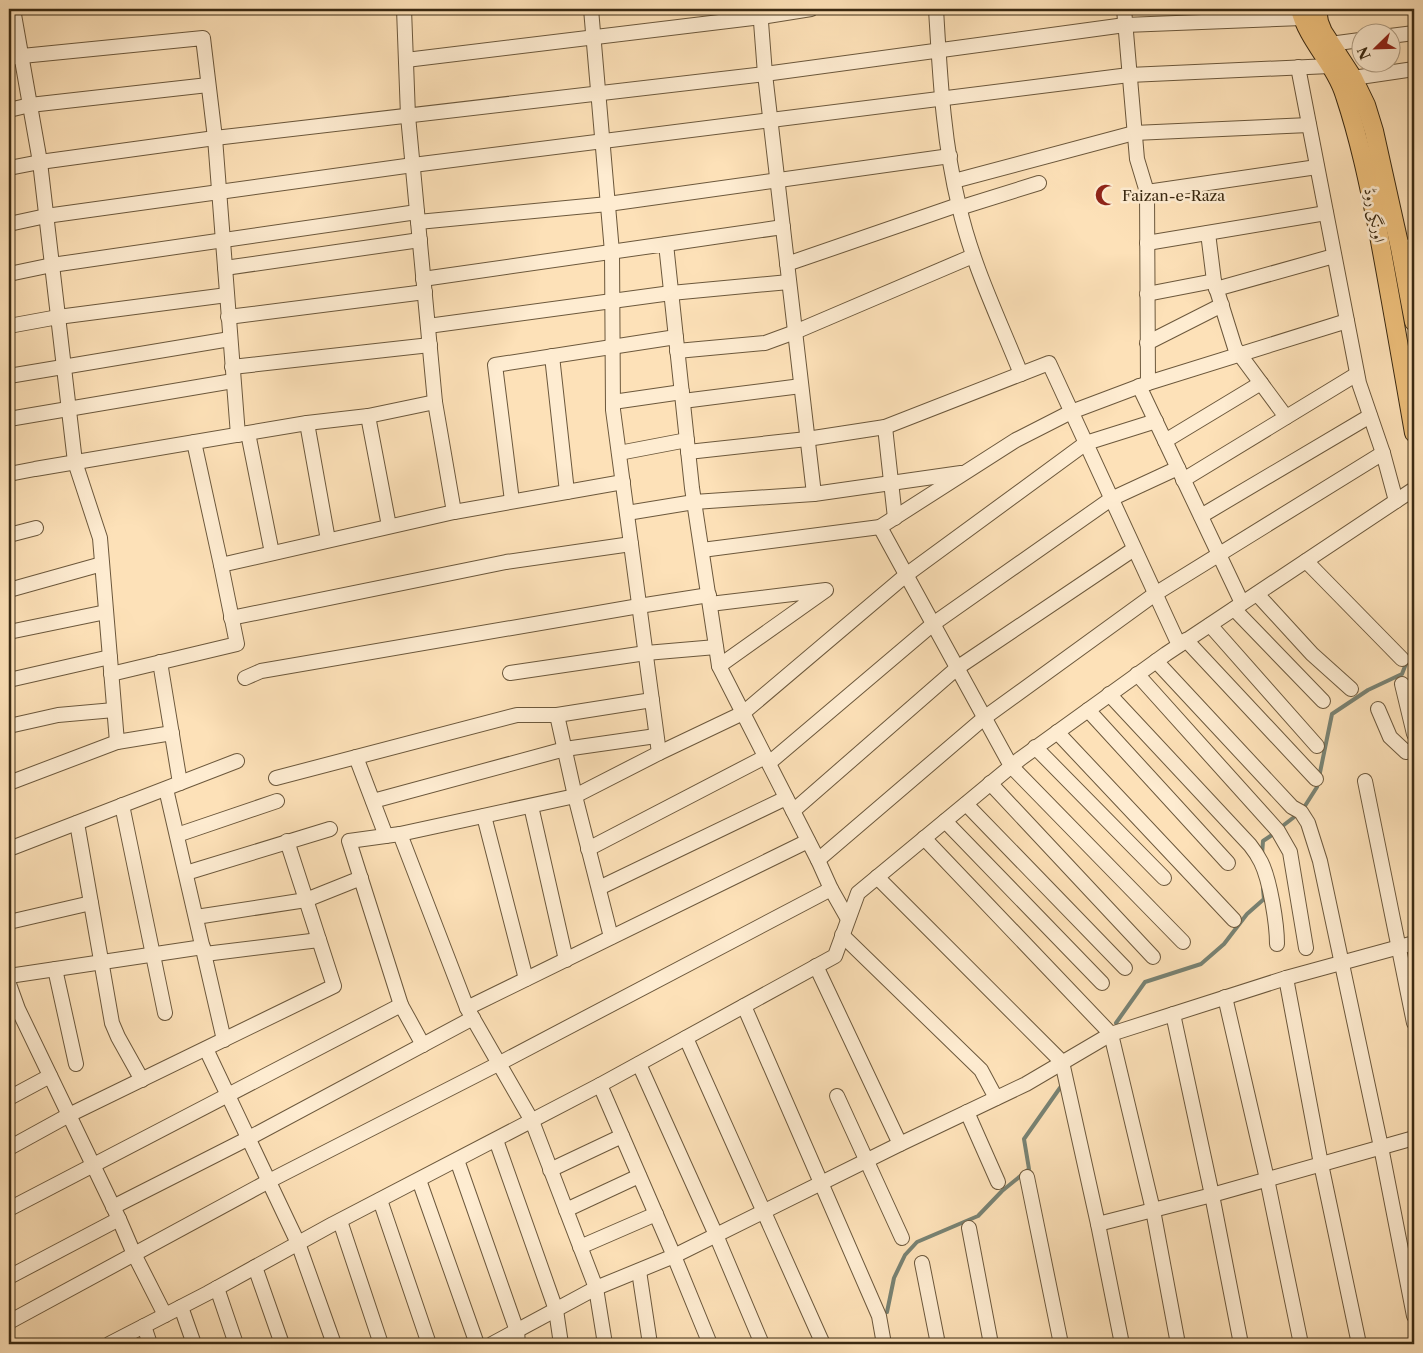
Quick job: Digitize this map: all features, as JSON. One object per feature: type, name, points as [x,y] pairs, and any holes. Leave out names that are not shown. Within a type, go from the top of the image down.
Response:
[{"type":"main road","name":"اورنگی روڈ","points":[[1306,12],[1319,22],[1366,105],[1407,247],[1414,322]]},
{"type":"main road","name":"اورنگی روڈ","points":[[1306,12],[1317,46],[1340,82],[1345,94],[1365,166],[1414,433]]},
{"type":"street","points":[[13,9],[15,57],[30,105],[40,162],[75,462],[100,538],[117,742]]},
{"type":"street","points":[[404,9],[408,116],[435,402],[454,512]]},
{"type":"street","points":[[591,9],[612,252],[613,402],[659,753]]},
{"type":"street","points":[[406,60],[593,37],[761,13],[811,9]]},
{"type":"street","points":[[936,9],[942,99],[959,206],[973,256],[1022,374]]},
{"type":"street","points":[[1124,9],[1137,159],[1147,192],[1147,343],[1144,385],[1156,421],[1219,555],[1238,606],[1323,701]]},
{"type":"street","points":[[9,168],[215,138],[765,74],[1125,25],[1306,12]]},
{"type":"street","points":[[761,13],[765,74],[814,494]]},
{"type":"street","points":[[1400,35],[1414,33]]},
{"type":"street","points":[[15,57],[203,38],[215,138],[232,367],[243,434],[272,553]]},
{"type":"street","points":[[1330,44],[1350,41]]},
{"type":"street","points":[[9,224],[46,216],[413,166],[1130,75],[1330,66]]},
{"type":"street","points":[[1298,67],[1358,384],[1383,453],[1396,501]]},
{"type":"street","points":[[1352,78],[1414,69]]},
{"type":"street","points":[[9,110],[30,105],[208,84]]},
{"type":"street","points":[[954,181],[1134,133],[1309,125]]},
{"type":"street","points":[[9,274],[52,265],[222,240],[418,217],[608,204],[950,156]]},
{"type":"street","points":[[1147,192],[1317,167]]},
{"type":"street","points":[[787,264],[959,206],[1039,183]]},
{"type":"street","points":[[1147,243],[1326,213]]},
{"type":"street","points":[[228,317],[424,286],[612,252],[783,228]]},
{"type":"street","points":[[1208,233],[1215,285],[1235,348],[1286,417]]},
{"type":"street","points":[[225,268],[420,240]]},
{"type":"street","points":[[666,244],[694,502],[719,666],[831,889],[848,919]]},
{"type":"street","points":[[512,501],[495,365],[613,347],[766,343],[973,256]]},
{"type":"street","points":[[1147,294],[1215,285],[1334,256]]},
{"type":"street","points":[[428,326],[671,293],[789,282]]},
{"type":"street","points":[[9,326],[58,317],[227,295]]},
{"type":"street","points":[[1147,343],[1222,306]]},
{"type":"street","points":[[702,550],[880,528],[1016,440],[1071,412],[1144,385],[1346,320]]},
{"type":"street","points":[[9,376],[230,339]]},
{"type":"street","points":[[232,367],[430,345]]},
{"type":"street","points":[[552,356],[567,492]]},
{"type":"street","points":[[619,453],[687,446],[807,439],[885,427],[1049,363],[1155,594],[1182,643],[1316,779]]},
{"type":"street","points":[[588,849],[767,760],[933,624],[1111,499],[1180,474],[1286,417],[1356,374]]},
{"type":"street","points":[[9,418],[234,381]]},
{"type":"street","points":[[1165,441],[1261,383]]},
{"type":"street","points":[[613,402],[801,386]]},
{"type":"street","points":[[9,474],[307,423],[368,416],[435,402]]},
{"type":"street","points":[[368,416],[389,526]]},
{"type":"street","points":[[1200,516],[1370,416]]},
{"type":"street","points":[[423,1045],[402,1005],[349,840],[393,835],[575,796],[743,713],[906,575],[1086,443],[1156,421]]},
{"type":"street","points":[[307,423],[328,540]]},
{"type":"street","points":[[885,427],[895,518]]},
{"type":"street","points":[[111,674],[236,644],[194,442]]},
{"type":"street","points":[[818,860],[984,718],[1155,594],[1383,453]]},
{"type":"street","points":[[627,512],[694,502],[814,494],[965,472]]},
{"type":"street","points":[[221,565],[454,512],[623,482]]},
{"type":"street","points":[[109,1344],[600,1086],[835,956],[858,893],[1011,766],[1182,643],[1414,489]]},
{"type":"street","points":[[9,535],[36,528]]},
{"type":"street","points":[[880,528],[1011,766],[1184,942]]},
{"type":"street","points":[[232,618],[506,562],[631,544]]},
{"type":"street","points":[[599,888],[789,804],[957,668],[1134,549]]},
{"type":"street","points":[[1306,561],[1402,659]]},
{"type":"street","points":[[9,590],[102,564]]},
{"type":"street","points":[[245,678],[262,671],[639,606],[826,590],[719,666]]},
{"type":"street","points":[[1257,594],[1312,654],[1351,689]]},
{"type":"street","points":[[9,632],[106,612]]},
{"type":"street","points":[[1210,625],[1317,746]]},
{"type":"street","points":[[510,673],[646,653],[716,647]]},
{"type":"street","points":[[9,680],[110,657]]},
{"type":"street","points":[[1156,661],[1292,807],[1301,812],[1308,823],[1320,861],[1342,962],[1414,1316]]},
{"type":"street","points":[[160,662],[180,783]]},
{"type":"street","points":[[1137,674],[1278,831],[1290,852],[1306,948]]},
{"type":"street","points":[[1402,684],[1414,734]]},
{"type":"street","points":[[1109,694],[1250,845],[1262,862],[1277,932],[1277,944]]},
{"type":"street","points":[[276,778],[517,715],[557,715],[652,700]]},
{"type":"street","points":[[1378,709],[1390,737],[1406,752],[1414,750]]},
{"type":"street","points":[[9,726],[58,715],[114,710]]},
{"type":"street","points":[[1088,710],[1228,863]]},
{"type":"street","points":[[557,715],[575,796],[611,937]]},
{"type":"street","points":[[1057,732],[1234,920]]},
{"type":"street","points":[[9,783],[117,742],[172,733]]},
{"type":"street","points":[[372,801],[565,748],[656,736]]},
{"type":"street","points":[[1035,747],[1164,878]]},
{"type":"street","points":[[356,757],[372,801],[393,835],[470,1013],[532,1121],[596,1288],[605,1344]]},
{"type":"street","points":[[9,849],[237,761]]},
{"type":"street","points":[[1365,781],[1414,1023]]},
{"type":"street","points":[[990,783],[1153,957]]},
{"type":"street","points":[[166,789],[224,1040]]},
{"type":"street","points":[[177,835],[277,801]]},
{"type":"street","points":[[966,804],[1125,968]]},
{"type":"street","points":[[122,806],[165,1012]]},
{"type":"street","points":[[531,806],[566,960]]},
{"type":"street","points":[[484,816],[526,979]]},
{"type":"street","points":[[945,821],[1102,983]]},
{"type":"street","points":[[77,823],[112,1023],[142,1080]]},
{"type":"street","points":[[186,873],[330,829]]},
{"type":"street","points":[[924,838],[1110,1034],[1153,1210],[1178,1344]]},
{"type":"street","points":[[9,1277],[116,1213],[248,1138],[423,1045],[470,1013],[526,979],[808,841]]},
{"type":"street","points":[[9,1148],[69,1115],[334,986],[287,842]]},
{"type":"street","points":[[877,877],[1062,1062],[1122,1344]]},
{"type":"street","points":[[196,917],[306,900],[361,878]]},
{"type":"street","points":[[9,1322],[269,1180],[500,1063],[831,889]]},
{"type":"street","points":[[9,922],[91,903]]},
{"type":"street","points":[[842,935],[981,1070],[996,1098]]},
{"type":"street","points":[[9,976],[153,955],[319,940]]},
{"type":"street","points":[[492,1344],[517,1338],[556,1310],[596,1288],[674,1256],[1026,1084],[1110,1034],[1286,978],[1414,943]]},
{"type":"street","points":[[816,966],[900,1144]]},
{"type":"street","points":[[55,970],[76,1064]]},
{"type":"street","points":[[1286,978],[1321,1164],[1359,1344]]},
{"type":"street","points":[[9,984],[13,1011],[50,1076],[165,1315]]},
{"type":"street","points":[[1225,997],[1267,1179],[1301,1344]]},
{"type":"street","points":[[9,1209],[402,1005]]},
{"type":"street","points":[[744,1006],[879,1316],[884,1344]]},
{"type":"street","points":[[1173,1014],[1212,1195],[1241,1344]]},
{"type":"street","points":[[686,1038],[823,1344]]},
{"type":"street","points":[[206,1049],[298,1243],[334,1344]]},
{"type":"street","points":[[638,1064],[716,1235],[762,1344]]},
{"type":"street","points":[[9,1098],[50,1076]]},
{"type":"street","points":[[600,1086],[710,1344]]},
{"type":"street","points":[[837,1096],[902,1238]]},
{"type":"street","points":[[967,1112],[998,1182]]},
{"type":"street","points":[[550,1170],[622,1136]]},
{"type":"street","points":[[1098,1224],[1212,1195],[1414,1138]]},
{"type":"street","points":[[496,1140],[556,1310],[561,1344]]},
{"type":"street","points":[[457,1160],[517,1338]]},
{"type":"street","points":[[566,1210],[640,1176]]},
{"type":"street","points":[[1027,1177],[1061,1344]]},
{"type":"street","points":[[419,1180],[477,1344]]},
{"type":"street","points":[[380,1200],[429,1344]]},
{"type":"street","points":[[580,1247],[656,1214]]},
{"type":"street","points":[[340,1221],[381,1344]]},
{"type":"street","points":[[970,1228],[991,1344]]},
{"type":"street","points":[[922,1263],[938,1344]]},
{"type":"street","points":[[256,1267],[282,1344]]},
{"type":"street","points":[[639,1271],[650,1344]]},
{"type":"street","points":[[217,1288],[236,1344]]},
{"type":"street","points":[[181,1307],[194,1344]]},
{"type":"street","points":[[144,1326],[150,1344]]},
{"type":"waterway","points":[[1303,809],[1317,787],[1332,714],[1368,690],[1402,674],[1414,643]]},
{"type":"waterway","points":[[1280,828],[1298,814]]},
{"type":"waterway","points":[[1262,855],[1263,841],[1275,833]]},
{"type":"waterway","points":[[1116,1023],[1145,982],[1201,964],[1224,944],[1247,914],[1264,899],[1263,889]]},
{"type":"waterway","points":[[887,1312],[894,1278],[905,1255],[917,1242],[978,1216],[1002,1191],[1029,1169],[1024,1139],[1062,1085]]},
{"type":"place","name":"Faizan-e-Raza","points":[[1106,195]]}]
